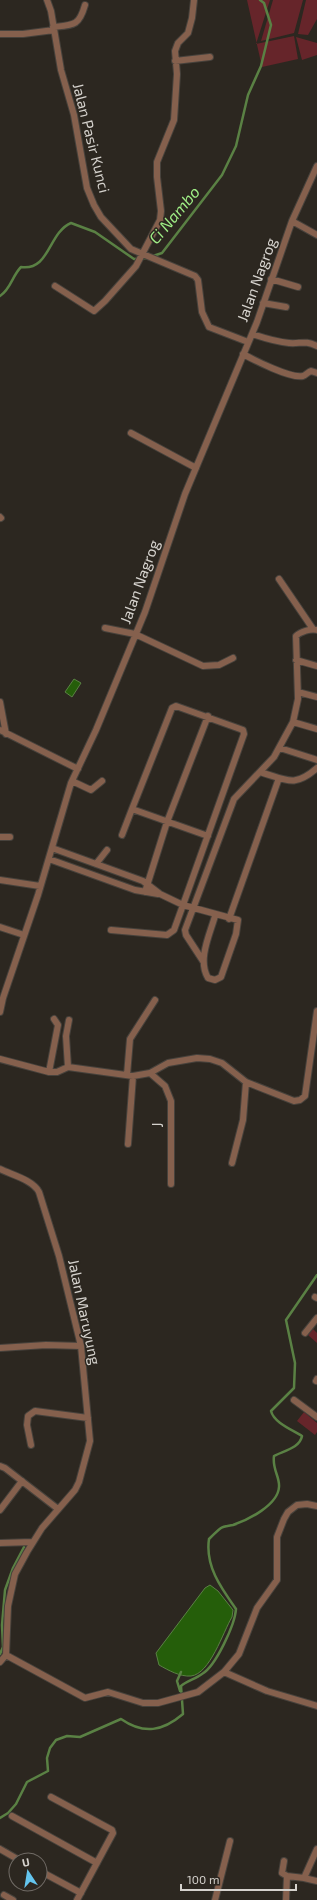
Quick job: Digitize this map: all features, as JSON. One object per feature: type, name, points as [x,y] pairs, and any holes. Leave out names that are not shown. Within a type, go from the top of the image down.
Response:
[{"type":"street","name":"Jalan Pasir Kunci","points":[[47,0],[61,70],[74,115],[87,188],[101,217],[132,249],[143,255],[156,259],[172,268],[191,274],[198,280],[202,312],[209,327],[248,342]]},
{"type":"street","points":[[55,286],[94,311],[105,301],[136,266],[143,255],[161,216],[157,162],[174,120],[177,74],[175,51],[178,43],[188,33],[192,18],[194,0]]},
{"type":"street","points":[[0,34],[23,34],[73,25],[78,22],[85,5]]},
{"type":"street","points":[[175,61],[210,57]]},
{"type":"street","name":"Jalan Nagrog","points":[[0,1012],[1,997],[24,935],[49,859],[72,781],[98,724],[145,612],[177,515],[252,334],[271,279],[283,252],[292,221],[317,166]]},
{"type":"street","points":[[292,221],[317,235]]},
{"type":"street","points":[[271,279],[298,287]]},
{"type":"street","points":[[263,303],[286,307]]},
{"type":"street","points":[[252,334],[277,341],[296,343],[304,341],[317,346]]},
{"type":"street","points":[[243,354],[275,370],[299,376],[305,375],[311,371],[317,373]]},
{"type":"street","points":[[131,433],[196,468]]},
{"type":"street","points":[[52,848],[148,884],[160,894],[183,905],[193,908],[215,916],[238,920],[239,924],[221,977],[215,980],[208,978],[205,973],[203,961],[186,935],[185,930],[193,908],[234,799],[260,772],[280,748],[293,722],[298,692],[296,636],[299,633],[315,630],[279,579]]},
{"type":"street","points":[[105,628],[135,634],[203,666],[219,665],[233,658]]},
{"type":"street","points":[[296,660],[317,666]]},
{"type":"street","points":[[298,692],[317,697]]},
{"type":"street","points":[[0,702],[6,734]]},
{"type":"street","points":[[111,930],[170,934],[183,905],[208,836],[244,734],[243,730],[179,706],[172,708],[122,835]]},
{"type":"street","points":[[145,892],[167,822],[208,716]]},
{"type":"street","points":[[293,722],[317,729]]},
{"type":"street","points":[[0,730],[78,769]]},
{"type":"street","points":[[280,748],[317,760]]},
{"type":"street","points":[[260,772],[291,781],[301,780],[317,768]]},
{"type":"street","points":[[229,919],[279,778]]},
{"type":"street","points":[[72,781],[91,790],[102,781]]},
{"type":"street","points":[[132,809],[208,836]]},
{"type":"street","points":[[0,837],[10,837]]},
{"type":"street","points":[[96,864],[107,850]]},
{"type":"street","points":[[49,859],[135,890],[160,894]]},
{"type":"street","points":[[0,880],[40,886]]},
{"type":"street","points":[[203,961],[215,916]]},
{"type":"street","points":[[0,927],[24,935]]},
{"type":"street","points":[[128,1144],[130,1040],[155,1000]]},
{"type":"street","points":[[0,1059],[49,1072],[57,1072],[68,1067],[130,1076],[150,1073],[163,1064],[200,1058],[222,1063],[246,1082],[294,1101],[303,1099],[306,1092],[316,1033],[317,1011]]},
{"type":"street","points":[[49,1072],[58,1025],[54,1019]]},
{"type":"street","points":[[68,1067],[66,1036],[69,1020]]},
{"type":"street","name":"J","points":[[150,1073],[165,1086],[171,1102],[171,1184]]},
{"type":"street","points":[[232,1163],[243,1120],[246,1082]]},
{"type":"street","name":"Jalan Maruyung","points":[[0,1169],[26,1181],[37,1188],[39,1192],[59,1256],[81,1346],[90,1441],[82,1475],[75,1490],[58,1509],[33,1542],[20,1564],[10,1593],[6,1655]]},
{"type":"street","points":[[305,1333],[317,1318]]},
{"type":"street","points":[[0,1348],[46,1345],[81,1346]]},
{"type":"street","points":[[294,1400],[317,1417]]},
{"type":"street","points":[[31,1445],[28,1416],[35,1411],[88,1418]]},
{"type":"street","points":[[0,1466],[58,1509]]},
{"type":"street","points":[[0,1510],[22,1481]]},
{"type":"street","points":[[0,1662],[6,1655],[85,1698],[108,1692],[148,1704],[198,1692],[224,1672],[239,1654],[257,1608],[277,1580],[277,1536],[288,1512],[297,1506],[307,1504],[317,1506]]},
{"type":"street","points":[[0,1543],[33,1542]]},
{"type":"street","points":[[224,1672],[290,1699],[317,1706]]},
{"type":"street","points":[[51,1798],[112,1830],[113,1836],[77,1900]]},
{"type":"street","points":[[12,1816],[97,1863]]},
{"type":"street","points":[[215,1900],[230,1841]]},
{"type":"street","points":[[304,1878],[317,1849]]},
{"type":"street","points":[[284,1861],[282,1873],[287,1876],[317,1881]]},
{"type":"street","points":[[48,1875],[81,1894]]},
{"type":"street","points":[[286,1900],[287,1876]]},
{"type":"street","points":[[4,1895],[13,1900]]},
{"type":"shaded area","points":[[247,0],[270,0],[256,42]]},
{"type":"shaded area","points":[[273,0],[303,0],[294,33],[261,41]]},
{"type":"shaded area","points":[[306,0],[317,0],[317,19],[308,35],[298,34]]},
{"type":"shaded area","points":[[294,36],[298,59],[262,67],[257,44]]},
{"type":"shaded area","points":[[296,37],[317,43],[317,55],[302,60]]},
{"type":"shaded area","points":[[74,679],[81,683],[72,697],[65,692]]},
{"type":"shaded area","points":[[313,1329],[317,1333],[317,1343],[308,1335]]},
{"type":"shaded area","points":[[304,1412],[317,1423],[317,1432],[315,1435],[297,1421]]},
{"type":"shaded area","points":[[210,1585],[218,1591],[233,1610],[232,1617],[210,1660],[198,1674],[191,1676],[178,1674],[159,1665],[156,1653],[205,1588]]},
{"type":"waterway","name":"Ci Nambo","points":[[153,256],[162,253],[222,175],[236,146],[248,95],[261,66],[271,25],[264,3],[260,0]]},
{"type":"waterway","name":"Ci Nambo","points":[[0,296],[7,290],[15,274],[21,267],[31,267],[38,263],[44,257],[63,228],[71,223],[95,232],[134,259],[148,258]]},
{"type":"waterway","points":[[0,1818],[8,1813],[16,1804],[27,1782],[48,1771],[47,1758],[50,1748],[56,1740],[67,1736],[80,1737],[121,1719],[129,1724],[145,1729],[161,1727],[176,1720],[183,1714],[181,1686],[207,1670],[219,1654],[232,1624],[236,1609],[215,1576],[209,1558],[209,1539],[222,1527],[233,1525],[254,1516],[274,1500],[279,1487],[274,1465],[274,1456],[291,1449],[301,1440],[302,1436],[280,1423],[271,1411],[294,1388],[295,1363],[286,1320],[317,1275]]},
{"type":"waterway","points":[[0,1654],[3,1647],[2,1625],[5,1590],[13,1568],[24,1547]]},
{"type":"waterway","points":[[180,1691],[177,1681],[181,1672]]}]
